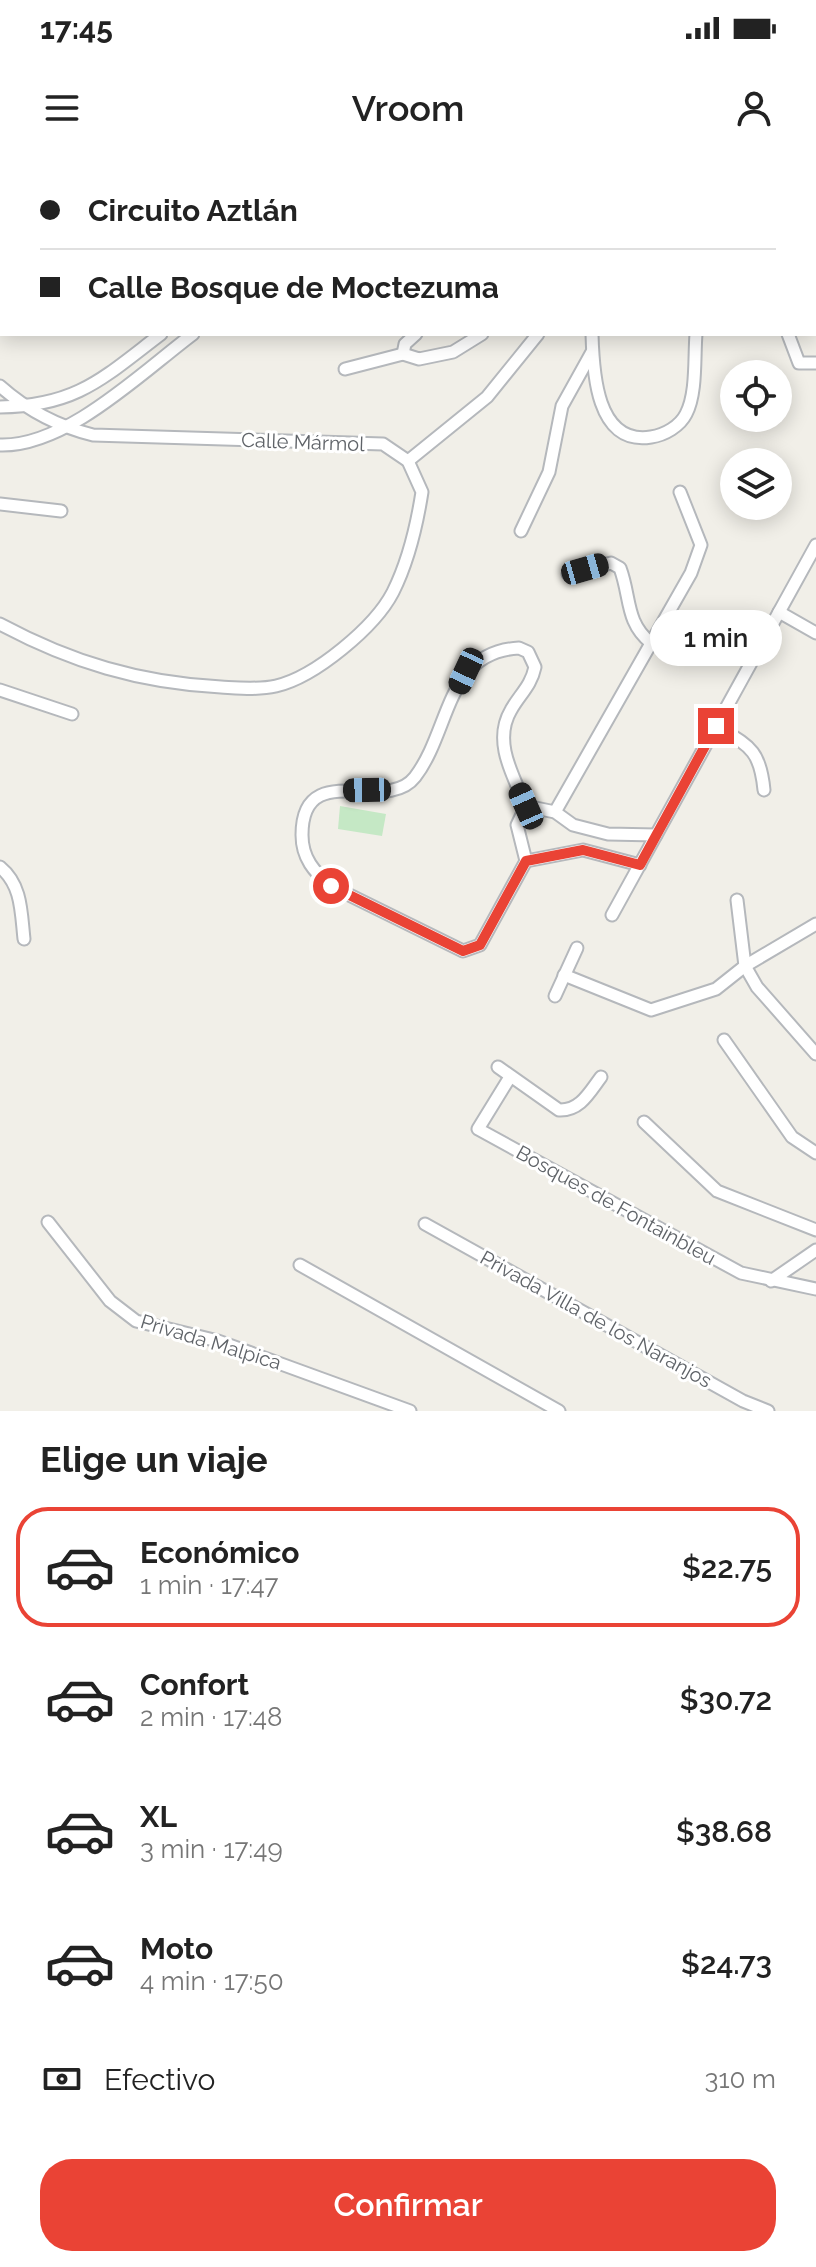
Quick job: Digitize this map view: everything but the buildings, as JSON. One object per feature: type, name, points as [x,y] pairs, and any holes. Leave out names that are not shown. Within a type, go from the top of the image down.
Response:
[{"type":"street","points":[[0,407],[23,407],[76,395],[158,336]]},
{"type":"street","points":[[0,386],[23,407],[67,429],[190,336]]},
{"type":"street","points":[[403,354],[405,344],[414,336]]},
{"type":"street","points":[[345,369],[403,354],[419,359],[453,352],[479,336]]},
{"type":"street","points":[[0,624],[91,666],[131,677],[252,688],[274,687],[299,679],[335,654],[376,617],[393,592],[422,492],[408,461],[487,397],[536,336]]},
{"type":"street","points":[[592,336],[600,404],[606,416],[624,433],[649,438],[662,435],[685,417],[690,404],[696,336]]},
{"type":"street","points":[[789,336],[799,363],[816,363]]},
{"type":"street","points":[[521,531],[549,472],[562,406],[592,352]]},
{"type":"street","name":"Calle Mármol","points":[[0,445],[42,440],[67,429],[93,435],[383,444],[408,461]]},
{"type":"street","points":[[555,812],[691,573],[701,545],[680,492]]},
{"type":"street","points":[[0,504],[61,511]]},
{"type":"street","points":[[612,915],[816,545]]},
{"type":"street","points":[[568,574],[611,563],[620,568],[629,617],[638,633],[651,643]]},
{"type":"street","points":[[779,612],[816,633]]},
{"type":"street","points":[[510,648],[528,652],[535,667],[531,684],[511,711],[504,727],[509,766],[526,806],[517,825],[526,861],[480,945],[463,951],[331,886],[315,874],[302,842],[302,817],[310,805],[332,791],[392,792],[405,787],[420,769],[466,671],[487,653],[510,648]]},
{"type":"street","points":[[0,690],[72,714]]},
{"type":"street","points":[[716,726],[753,749],[762,766],[764,790]]},
{"type":"street","points":[[526,806],[555,812],[573,825],[608,834],[656,835]]},
{"type":"street","points":[[526,861],[583,850],[640,865]]},
{"type":"street","points":[[0,867],[11,875],[20,895],[24,939]]},
{"type":"street","points":[[737,900],[745,966],[757,987],[816,1054]]},
{"type":"street","points":[[564,975],[651,1010],[716,989],[745,966],[816,924]]},
{"type":"street","points":[[555,996],[577,948]]},
{"type":"street","points":[[724,1040],[792,1137],[816,1153]]},
{"type":"street","points":[[498,1067],[559,1110],[569,1111],[584,1101],[601,1077]]},
{"type":"street","name":"Bosques de Fontainbleu","points":[[510,1077],[478,1129],[741,1273],[816,1289]]},
{"type":"street","points":[[644,1122],[717,1191],[816,1230]]},
{"type":"street","name":"Privada Malpica","points":[[48,1222],[110,1301],[136,1321],[218,1341],[410,1411]]},
{"type":"street","name":"Privada Villa de los Naranjos","points":[[425,1224],[743,1401],[768,1411]]},
{"type":"street","points":[[771,1281],[816,1250]]},
{"type":"street","points":[[300,1265],[559,1411]]},
{"type":"green space","points":[[340,806],[386,814],[382,836],[338,829]]},
{"type":"route","points":[[331,886],[463,951],[471,951],[480,945],[526,861],[583,850],[640,865],[716,726]]}]
